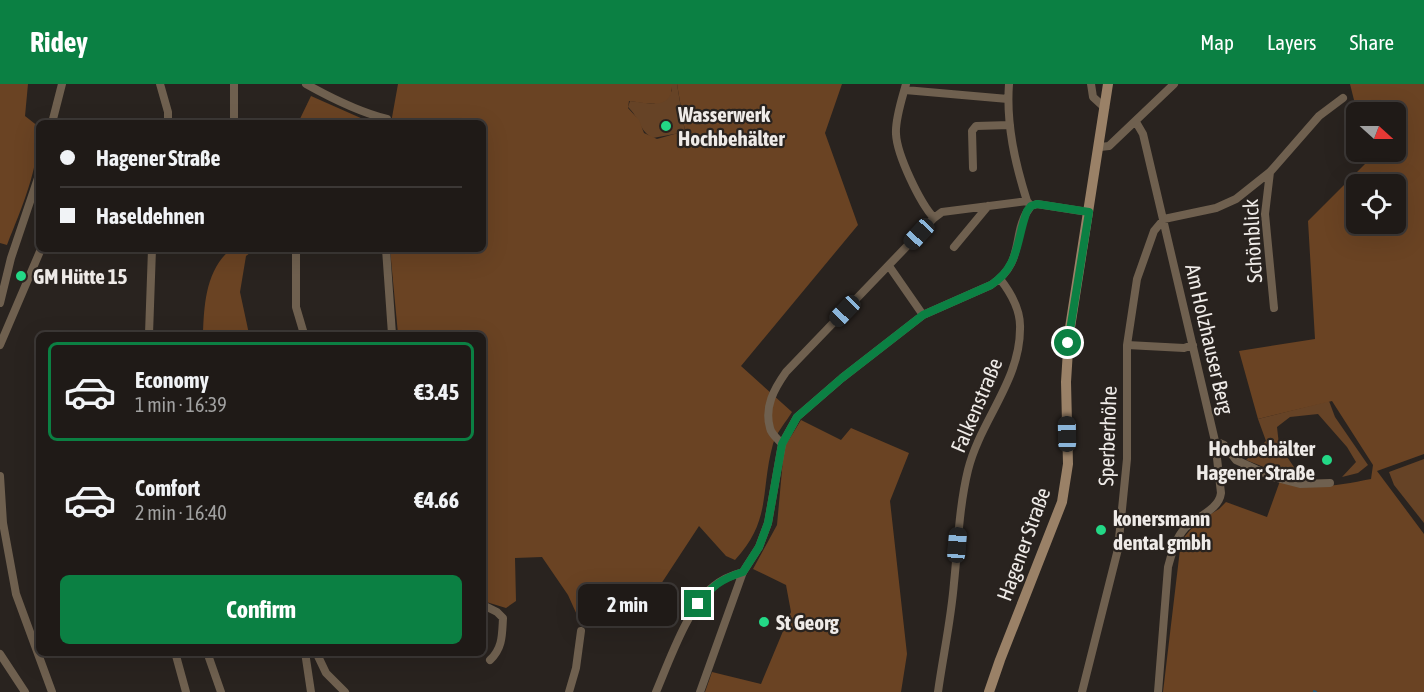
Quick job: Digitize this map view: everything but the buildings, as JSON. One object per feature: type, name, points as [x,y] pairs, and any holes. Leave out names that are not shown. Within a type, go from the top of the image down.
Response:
[{"type":"main road","name":"Hagener Straße","points":[[989,692],[1062,502],[1066,482],[1069,334],[1100,147],[1108,84]]},
{"type":"street","points":[[53,120],[62,84]]},
{"type":"street","points":[[160,84],[168,120]]},
{"type":"street","points":[[234,84],[234,120]]},
{"type":"street","points":[[306,84],[387,120]]},
{"type":"street","points":[[700,692],[743,572],[759,547],[768,523],[782,444],[797,417],[923,315],[1000,279],[1016,255],[1029,203],[1010,125],[1009,84]]},
{"type":"street","points":[[1091,84],[1093,97],[1105,108]]},
{"type":"street","points":[[1100,147],[1109,146],[1174,84]]},
{"type":"street","points":[[934,218],[919,198],[898,144],[896,132],[905,87],[1008,99]]},
{"type":"street","name":"Schönblick","points":[[1164,219],[1216,208],[1236,199],[1270,172],[1319,116],[1343,98]]},
{"type":"street","name":"Am Holzhauser Berg","points":[[1136,122],[1143,134],[1215,441],[1220,499],[1212,509],[1196,518],[1183,530],[1173,547],[1168,567],[1158,692]]},
{"type":"street","points":[[973,168],[972,131],[976,126],[1010,125]]},
{"type":"street","name":"Schönblick","points":[[1270,172],[1265,214],[1274,308]]},
{"type":"street","points":[[0,303],[11,258],[36,191]]},
{"type":"street","points":[[782,444],[770,430],[768,411],[776,386],[786,372],[934,218],[942,212],[1029,203],[1089,212]]},
{"type":"street","points":[[954,247],[988,206]]},
{"type":"street","name":"Sperberhöhe","points":[[1082,692],[1118,549],[1127,459],[1127,345],[1137,279],[1154,231],[1164,219]]},
{"type":"street","points":[[0,345],[40,252]]},
{"type":"street","points":[[149,332],[152,252]]},
{"type":"street","points":[[296,252],[296,307],[303,332]]},
{"type":"street","points":[[386,252],[392,332]]},
{"type":"street","points":[[889,266],[923,315]]},
{"type":"street","name":"Falkenstraße","points":[[938,692],[954,586],[961,504],[969,468],[980,436],[1009,379],[1018,353],[1021,328],[1017,309],[1010,292],[1000,279]]},
{"type":"street","points":[[1127,345],[1185,348],[1193,345]]},
{"type":"street","points":[[1215,441],[1224,445],[1236,460],[1273,477],[1300,484],[1330,483]]},
{"type":"street","points":[[0,476],[3,523],[16,594],[36,648]]},
{"type":"street","points":[[656,692],[679,639],[698,604],[712,587],[729,576],[743,572]]},
{"type":"street","points":[[486,606],[503,618],[501,644],[497,654],[490,660]]},
{"type":"street","points":[[569,692],[576,668],[580,631]]},
{"type":"street","points":[[0,654],[25,692]]},
{"type":"street","points":[[39,656],[52,692]]},
{"type":"street","points":[[176,656],[186,692]]},
{"type":"street","points":[[208,656],[221,692]]},
{"type":"street","points":[[306,656],[312,692]]},
{"type":"street","points":[[318,656],[326,673],[345,692]]},
{"type":"shaded area","points":[[0,84],[28,84],[25,116],[36,125],[36,158],[24,202],[7,245],[0,243]]},
{"type":"shaded area","points":[[398,84],[672,84],[671,93],[664,102],[651,104],[629,101],[628,108],[639,120],[644,133],[657,139],[685,131],[677,84],[842,84],[825,133],[858,225],[741,366],[792,412],[773,444],[763,505],[755,532],[735,560],[726,556],[699,526],[642,613],[609,600],[577,615],[568,595],[542,557],[515,558],[516,601],[506,608],[486,602],[486,332],[398,332],[390,252],[486,252],[486,120],[392,120]]},
{"type":"shaded area","points":[[672,84],[677,84],[685,132],[653,138],[645,132],[628,107],[630,101],[654,104],[672,91]]},
{"type":"shaded area","points":[[1350,84],[1424,84],[1424,454],[1377,471],[1424,534],[1424,692],[1163,692],[1181,541],[1196,523],[1226,502],[1267,517],[1280,481],[1314,486],[1337,485],[1371,479],[1373,465],[1332,401],[1258,419],[1239,351],[1315,339],[1308,221],[1346,183],[1346,234],[1406,234],[1406,174],[1355,174],[1367,162],[1406,162],[1406,102],[1354,102]]},
{"type":"shaded area","points":[[311,96],[365,120],[299,120]]},
{"type":"shaded area","points":[[228,252],[251,252],[246,256],[240,292],[249,332],[203,332],[208,288],[211,277]]},
{"type":"shaded area","points":[[1329,401],[1335,417],[1368,465],[1358,473],[1342,477],[1356,462],[1347,447],[1318,414],[1290,417],[1277,427],[1279,445],[1296,470],[1294,479],[1246,460],[1266,441],[1258,419]]},
{"type":"shaded area","points":[[801,420],[841,440],[851,428],[909,453],[890,501],[907,654],[901,692],[705,692],[712,672],[761,684],[791,612],[786,585],[753,569],[777,525],[784,448]]},
{"type":"shaded area","points":[[1424,459],[1424,523],[1394,485],[1389,472]]},
{"type":"place","name":"Wasserwerk Hochbehälter","points":[[666,126]]},
{"type":"place","name":"GM Hütte 15","points":[[21,276]]},
{"type":"place","name":"Hochbehälter Hagener Straße","points":[[1327,460]]},
{"type":"place","name":"konersmann dental gmbh","points":[[1101,530]]},
{"type":"place","name":"St Georg","points":[[764,622]]},
{"type":"route","points":[[698,604],[712,587],[729,576],[743,572],[759,547],[768,523],[782,444],[797,417],[842,378],[923,315],[1000,279],[1016,255],[1027,211],[1031,206],[1037,204],[1089,212],[1068,343]]}]
